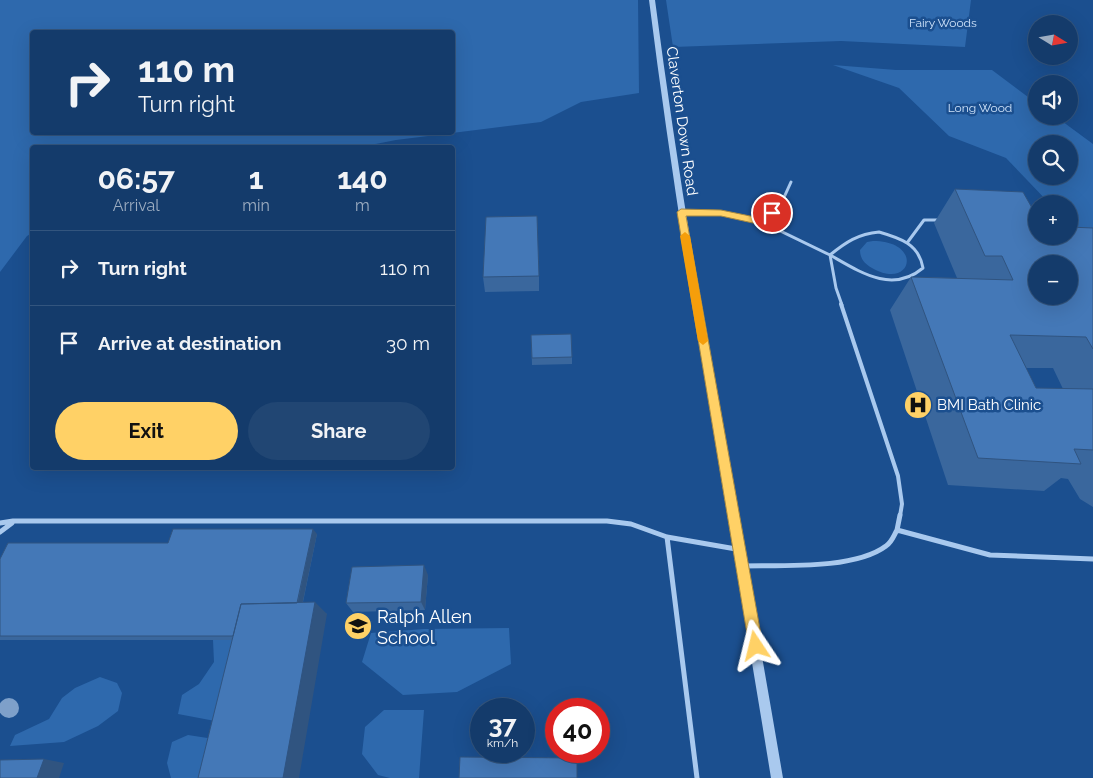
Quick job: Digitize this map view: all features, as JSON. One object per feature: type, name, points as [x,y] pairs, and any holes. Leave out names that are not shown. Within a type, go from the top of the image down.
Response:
[{"type":"street","name":"Claverton Down Road","points":[[652,0],[681,212],[777,778]]},
{"type":"lane","points":[[762,222],[781,204],[791,182]]},
{"type":"lane","points":[[681,212],[721,213],[762,222],[830,255],[863,274],[886,280],[903,281],[916,276],[924,268],[923,258],[915,248],[900,237],[879,232],[862,233],[845,242],[830,255]]},
{"type":"lane","points":[[907,242],[924,220],[942,220]]},
{"type":"lane","points":[[741,566],[843,562],[865,557],[888,546],[897,530],[902,504],[898,476],[836,288],[830,255]]},
{"type":"lane","points":[[0,524],[13,521],[607,521],[631,524],[667,537],[738,549]]},
{"type":"lane","points":[[0,532],[13,521]]},
{"type":"lane","points":[[897,530],[990,555],[1093,558]]},
{"type":"lane","points":[[667,537],[698,778]]},
{"type":"green space","points":[[0,0],[638,0],[639,93],[581,102],[541,122],[455,133],[455,30],[30,30],[30,135],[436,135],[370,145],[30,145],[30,234],[0,272]]},
{"type":"green space","name":"Fairy Woods","points":[[666,0],[971,0],[965,47],[841,41],[673,47]]},
{"type":"green space","name":"Long Wood","points":[[833,65],[896,70],[992,70],[1028,97],[1028,125],[1067,125],[1093,144],[1093,254],[1078,236],[1078,195],[1041,195],[1032,185],[1078,185],[1078,135],[1028,135],[1028,181],[1006,158],[949,136],[899,88]]},
{"type":"green space","points":[[867,242],[889,243],[900,248],[906,256],[907,263],[903,270],[896,273],[886,273],[872,268],[865,263],[860,250]]},
{"type":"green space","points":[[509,628],[511,664],[457,692],[403,695],[362,662],[371,633],[424,629]]},
{"type":"green space","points":[[213,640],[250,640],[231,724],[178,714],[182,695],[199,684],[214,662]]},
{"type":"green space","points":[[100,677],[117,683],[122,693],[118,711],[98,726],[64,742],[10,746],[15,735],[49,719],[62,698],[75,688]]},
{"type":"green space","points":[[384,710],[424,710],[419,778],[390,778],[378,775],[362,754],[365,727]]},
{"type":"green space","points":[[188,735],[227,741],[219,778],[171,778],[167,763],[172,742]]},
{"type":"building","points":[[955,189],[1023,192],[1028,201],[1028,245],[1078,245],[1078,227],[1093,228],[1093,349],[1086,337],[1010,335],[1036,388],[1093,389],[1093,450],[1074,449],[1081,464],[978,458],[911,277],[1013,280],[1002,256],[985,256]]},
{"type":"building","points":[[537,216],[539,276],[483,277],[486,217]]},
{"type":"building","points":[[571,334],[572,357],[532,358],[531,335]]},
{"type":"building","points":[[173,529],[313,529],[297,603],[241,604],[233,636],[0,636],[0,559],[8,543],[168,543]]},
{"type":"building","points":[[424,565],[421,602],[346,603],[352,567]]},
{"type":"building","points":[[315,602],[283,778],[198,778],[241,604]]},
{"type":"building","points":[[460,757],[470,757],[470,763],[535,763],[535,758],[545,758],[545,763],[577,763],[577,778],[459,778]]},
{"type":"building","points":[[44,759],[37,778],[0,778],[0,760]]},
{"type":"slow traffic","points":[[685,236],[703,341]]},
{"type":"place","name":"BMI Bath Clinic","points":[[918,405]]},
{"type":"place","name":"Ralph Allen School","points":[[358,626]]},
{"type":"route","points":[[756,646],[681,212],[721,213],[762,222],[772,213]]}]
